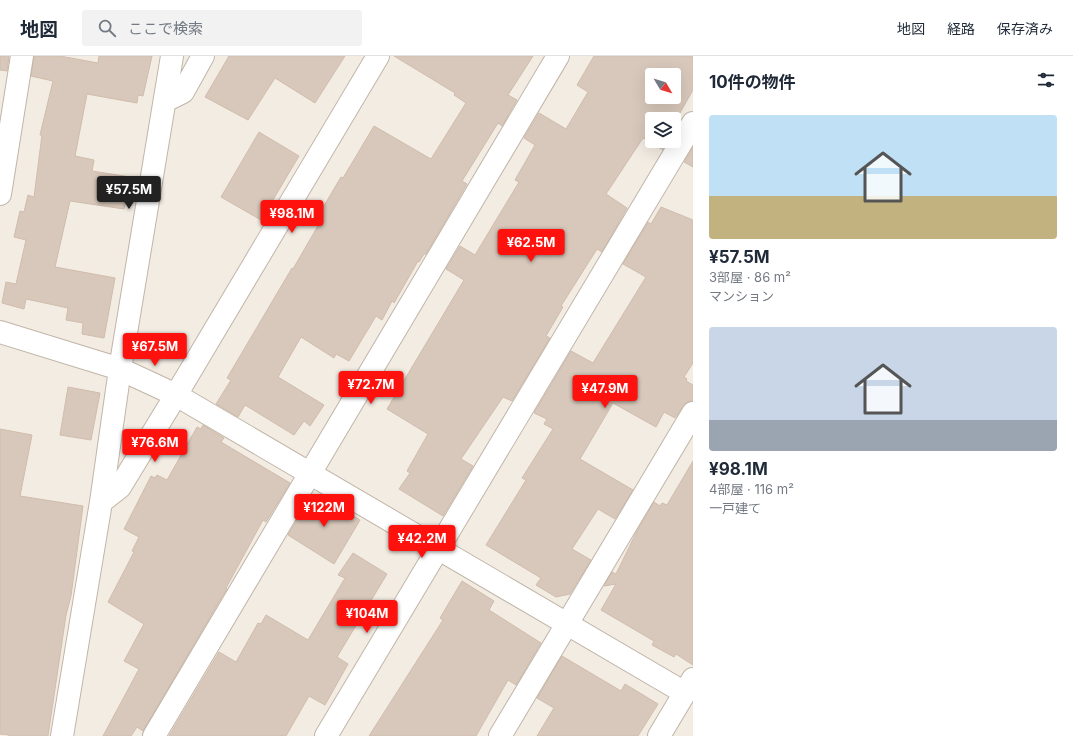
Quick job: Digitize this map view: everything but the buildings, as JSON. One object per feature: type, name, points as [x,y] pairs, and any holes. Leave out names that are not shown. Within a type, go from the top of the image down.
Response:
[{"type":"street","points":[[0,194],[22,56]]},
{"type":"street","points":[[62,736],[101,502],[120,369],[172,56]]},
{"type":"street","points":[[165,101],[183,92],[203,56]]},
{"type":"street","points":[[101,502],[120,486],[176,396],[378,56]]},
{"type":"street","points":[[154,736],[558,56]]},
{"type":"street","points":[[326,736],[693,123]]},
{"type":"street","points":[[0,332],[120,369],[176,396],[566,624],[689,686],[659,736]]},
{"type":"street","points":[[500,736],[693,413]]}]
